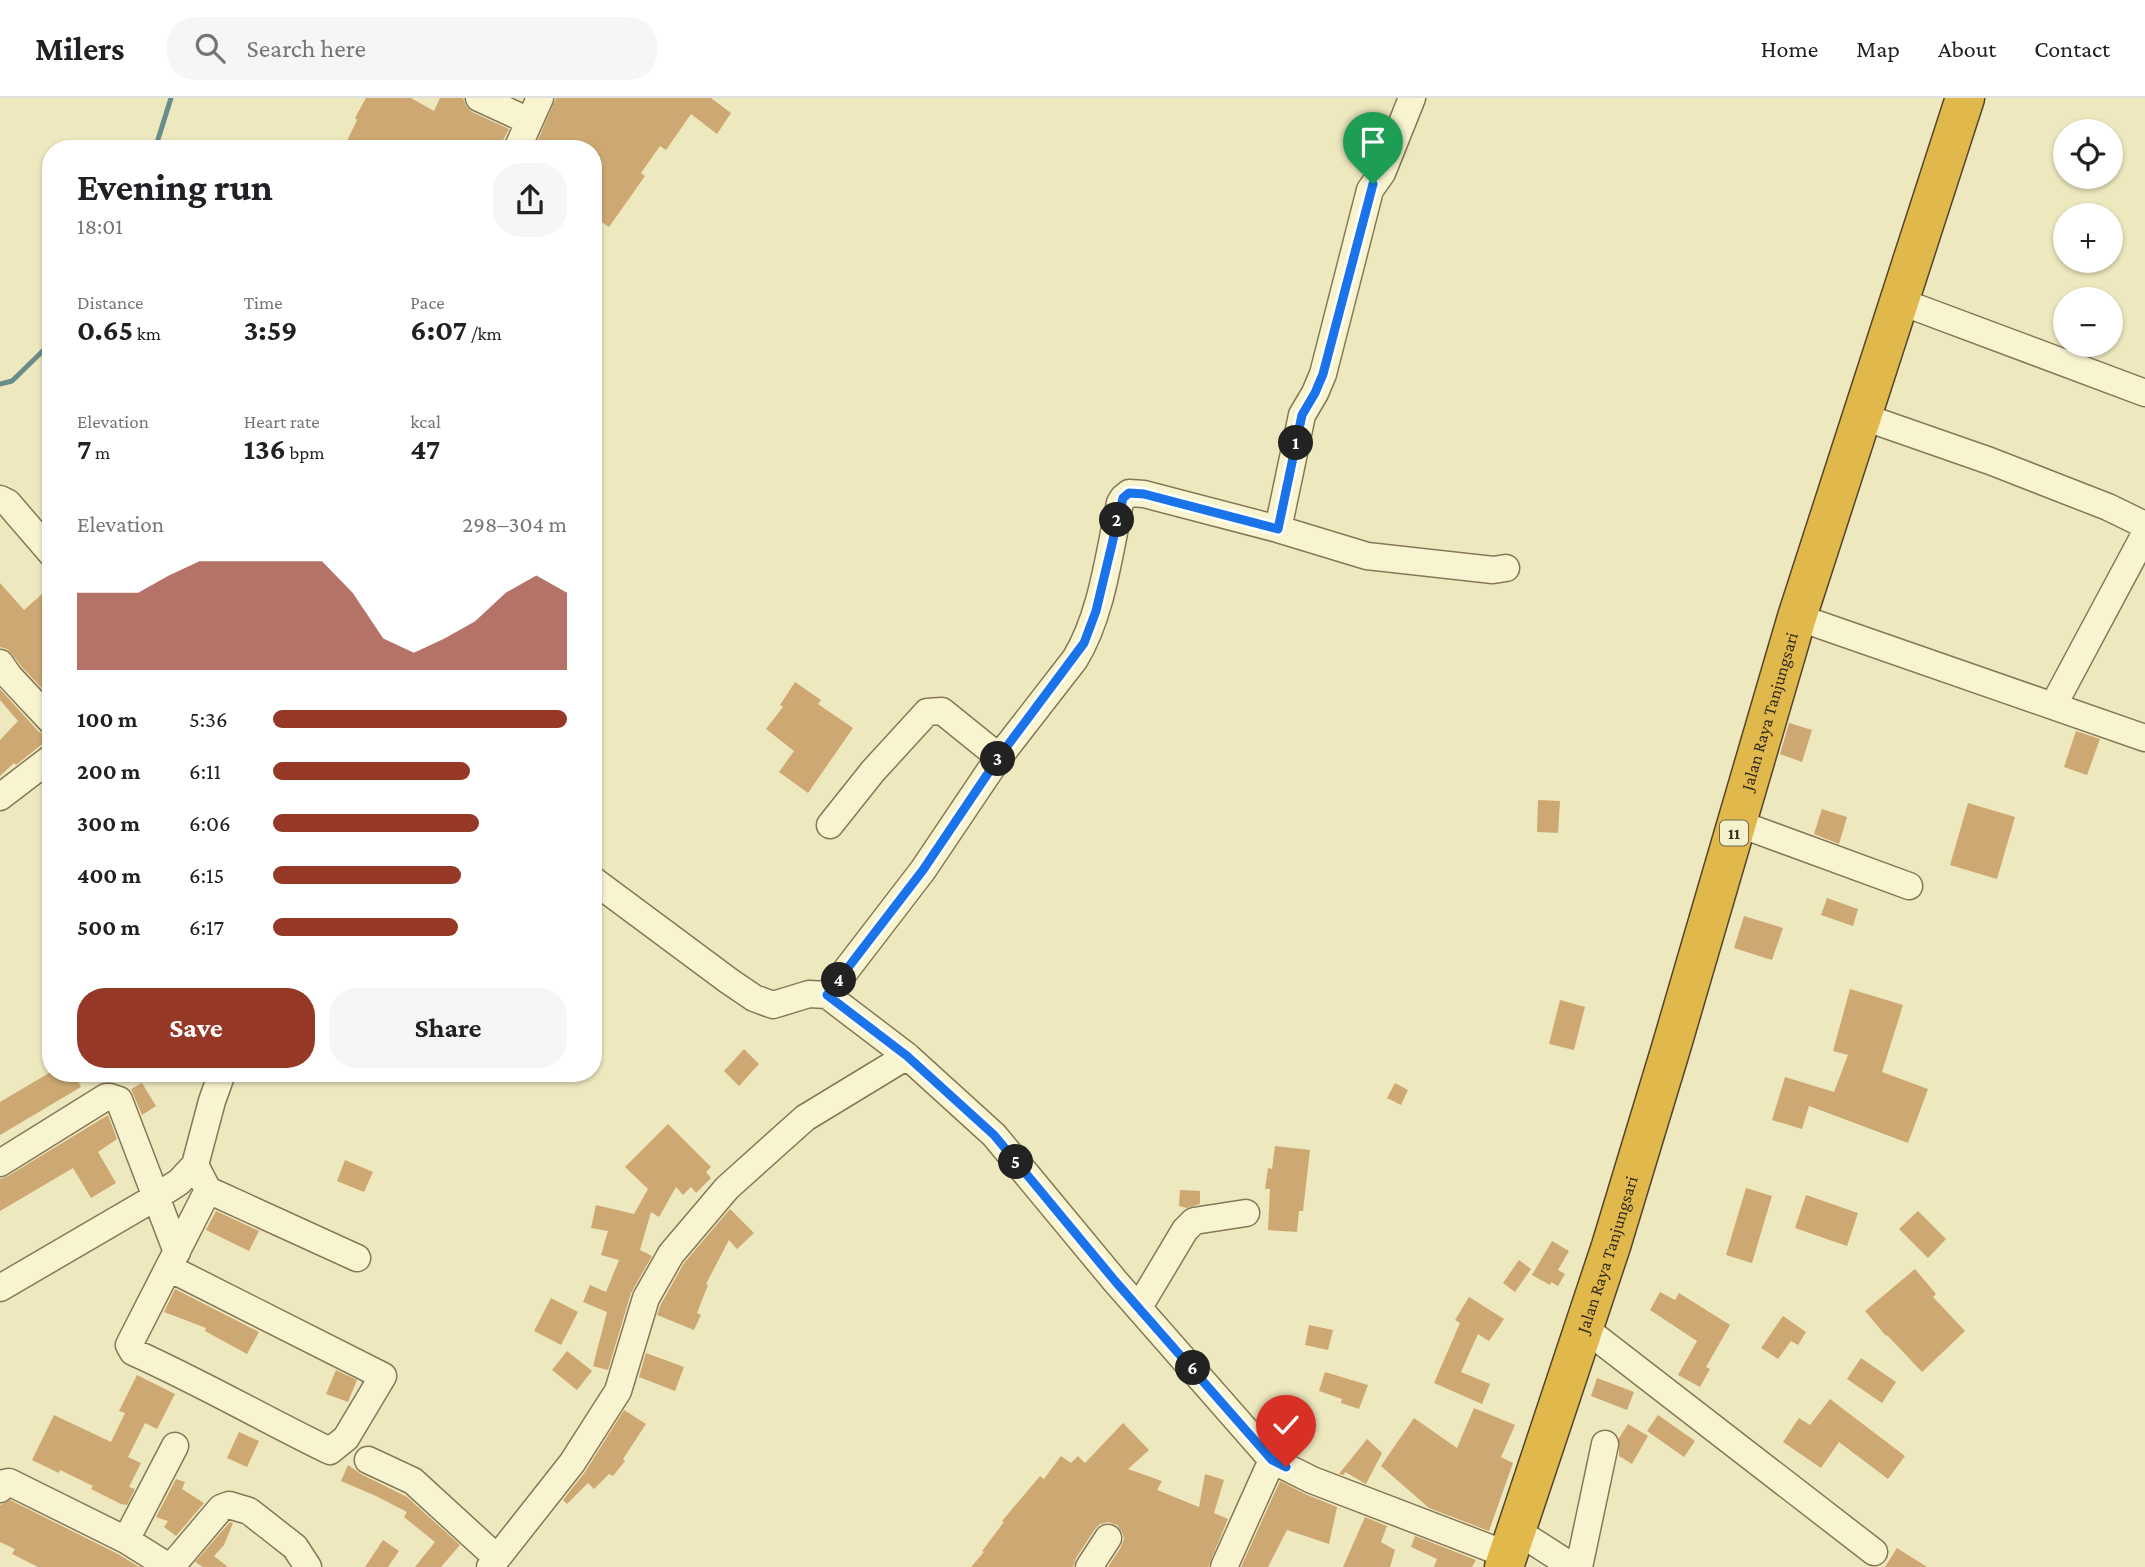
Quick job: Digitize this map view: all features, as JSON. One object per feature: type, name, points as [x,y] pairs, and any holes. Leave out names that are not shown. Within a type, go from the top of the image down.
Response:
[{"type":"highway","name":"Jalan Raya Tanjungsari","points":[[1509,1551],[1627,1193],[1797,617],[1965,98]]},
{"type":"street","points":[[478,98],[534,110],[521,140]]},
{"type":"street","points":[[1278,529],[1302,415],[1323,374],[1371,187],[1382,173],[1412,98]]},
{"type":"street","points":[[1899,301],[2145,393]]},
{"type":"street","points":[[1861,416],[1990,461],[2145,524]]},
{"type":"street","points":[[827,995],[923,870],[999,757],[1084,643],[1096,611],[1121,503],[1126,495],[1133,492],[1144,494],[1278,529],[1367,556],[1493,570],[1506,568]]},
{"type":"street","points":[[0,499],[8,503],[42,542]]},
{"type":"street","points":[[2053,706],[2145,534]]},
{"type":"street","points":[[1797,617],[2145,738]]},
{"type":"street","points":[[0,663],[42,711]]},
{"type":"street","points":[[830,825],[873,771],[927,712],[942,711],[999,757]]},
{"type":"street","points":[[0,797],[42,765]]},
{"type":"street","points":[[1737,822],[1909,886]]},
{"type":"street","points":[[602,887],[754,998],[773,1005],[809,994],[827,995],[907,1056],[994,1135],[1272,1460],[1312,1480],[1509,1551],[1573,1567]]},
{"type":"street","points":[[368,1460],[413,1480],[493,1563],[572,1463],[618,1391],[646,1298],[671,1254],[727,1188],[805,1118],[907,1056]]},
{"type":"street","points":[[0,1288],[179,1182],[195,1165],[219,1082]]},
{"type":"street","points":[[0,1163],[106,1097],[119,1100],[156,1197],[173,1260],[383,1376],[346,1438],[330,1451],[173,1370],[132,1352],[129,1345],[131,1339],[173,1260],[208,1190]]},
{"type":"street","points":[[195,1165],[208,1190],[357,1258]]},
{"type":"street","points":[[1139,1307],[1185,1230],[1194,1222],[1246,1213]]},
{"type":"street","points":[[1583,1326],[1874,1552]]},
{"type":"street","points":[[1579,1567],[1605,1444]]},
{"type":"street","points":[[126,1541],[175,1446]]},
{"type":"street","points":[[1224,1567],[1272,1460]]},
{"type":"street","points":[[0,1489],[4,1483],[9,1482],[126,1541],[170,1567],[221,1508],[229,1505],[249,1511],[294,1560]]},
{"type":"street","points":[[1089,1567],[1108,1538]]},
{"type":"building","points":[[366,98],[411,98],[434,111],[440,98],[463,98],[472,112],[509,129],[503,140],[347,140],[357,120],[355,118]]},
{"type":"building","points":[[556,98],[711,98],[731,113],[717,134],[691,114],[666,150],[660,146],[641,173],[645,176],[609,227],[602,222],[602,140],[538,140]]},
{"type":"building","points":[[0,583],[24,610],[42,594],[42,688],[7,649],[0,647]]},
{"type":"building","points":[[795,682],[821,700],[818,704],[853,728],[808,793],[779,772],[794,751],[766,729],[783,707],[780,705]]},
{"type":"building","points":[[0,689],[42,733],[42,745],[0,776],[0,740],[18,721],[0,700]]},
{"type":"building","points":[[1789,723],[1812,730],[1802,762],[1780,754]]},
{"type":"building","points":[[2076,731],[2100,739],[2087,775],[2064,767]]},
{"type":"building","points":[[1538,800],[1560,801],[1558,833],[1537,832]]},
{"type":"building","points":[[1968,803],[2015,817],[1997,879],[1950,865]]},
{"type":"building","points":[[1822,809],[1847,817],[1839,844],[1814,834]]},
{"type":"building","points":[[1827,898],[1858,909],[1853,926],[1821,915]]},
{"type":"building","points":[[1744,916],[1783,928],[1772,960],[1734,948]]},
{"type":"building","points":[[1850,989],[1903,1005],[1882,1072],[1928,1089],[1908,1143],[1809,1106],[1802,1129],[1772,1120],[1785,1077],[1834,1092],[1848,1055],[1833,1051]]},
{"type":"building","points":[[1560,1000],[1585,1007],[1574,1050],[1549,1044]]},
{"type":"building","points":[[744,1049],[759,1064],[739,1086],[724,1071]]},
{"type":"building","points":[[42,1077],[42,1082],[78,1082],[81,1087],[0,1135],[0,1102]]},
{"type":"building","points":[[142,1083],[156,1106],[142,1115],[131,1089]]},
{"type":"building","points":[[1395,1083],[1408,1090],[1401,1105],[1387,1098]]},
{"type":"building","points":[[108,1115],[117,1139],[98,1152],[116,1183],[91,1198],[73,1168],[0,1211],[0,1179]]},
{"type":"building","points":[[668,1124],[711,1167],[706,1172],[711,1178],[696,1193],[691,1187],[683,1195],[676,1187],[659,1217],[651,1212],[640,1250],[652,1256],[631,1293],[608,1370],[593,1366],[607,1312],[583,1302],[590,1285],[606,1292],[619,1260],[601,1255],[608,1231],[591,1228],[596,1205],[634,1214],[648,1189],[625,1167]]},
{"type":"building","points":[[1275,1146],[1310,1150],[1303,1211],[1299,1211],[1297,1232],[1268,1230],[1270,1189],[1265,1189],[1268,1168],[1272,1169]]},
{"type":"building","points":[[345,1160],[373,1172],[364,1192],[337,1181]]},
{"type":"building","points":[[1746,1188],[1772,1196],[1752,1263],[1726,1255]]},
{"type":"building","points":[[1180,1190],[1200,1191],[1200,1204],[1187,1208],[1179,1206]]},
{"type":"building","points":[[1806,1195],[1858,1213],[1847,1246],[1795,1228]]},
{"type":"building","points":[[730,1209],[754,1233],[737,1249],[729,1240],[706,1284],[708,1285],[697,1313],[701,1315],[694,1330],[657,1315],[684,1263]]},
{"type":"building","points":[[216,1211],[259,1231],[249,1251],[206,1230]]},
{"type":"building","points":[[1918,1211],[1946,1239],[1928,1258],[1899,1229]]},
{"type":"building","points":[[1552,1241],[1569,1251],[1558,1270],[1565,1274],[1558,1286],[1551,1282],[1550,1285],[1532,1275]]},
{"type":"building","points":[[1519,1260],[1531,1269],[1515,1292],[1503,1283]]},
{"type":"building","points":[[1915,1269],[1936,1294],[1933,1297],[1965,1331],[1922,1372],[1865,1311]]},
{"type":"building","points":[[175,1289],[259,1332],[247,1354],[205,1331],[206,1328],[164,1312]]},
{"type":"building","points":[[1660,1292],[1675,1300],[1679,1293],[1730,1325],[1706,1367],[1710,1369],[1700,1387],[1678,1375],[1697,1341],[1650,1310]]},
{"type":"building","points":[[1469,1297],[1504,1319],[1489,1341],[1478,1334],[1461,1372],[1490,1384],[1482,1404],[1434,1383],[1460,1323],[1455,1320]]},
{"type":"building","points":[[551,1298],[578,1312],[561,1345],[534,1331]]},
{"type":"building","points":[[1783,1316],[1806,1332],[1798,1345],[1791,1341],[1778,1359],[1761,1348]]},
{"type":"building","points":[[1309,1325],[1333,1330],[1328,1350],[1305,1345]]},
{"type":"building","points":[[567,1351],[592,1371],[577,1390],[552,1370]]},
{"type":"building","points":[[646,1353],[684,1367],[675,1391],[639,1377]]},
{"type":"building","points":[[1861,1358],[1896,1382],[1882,1403],[1847,1379]]},
{"type":"building","points":[[336,1370],[357,1380],[348,1402],[326,1394]]},
{"type":"building","points":[[1325,1372],[1368,1385],[1359,1409],[1341,1403],[1342,1399],[1319,1391]]},
{"type":"building","points":[[137,1375],[175,1394],[157,1429],[145,1423],[128,1457],[141,1463],[129,1487],[135,1489],[127,1505],[91,1489],[93,1486],[60,1470],[59,1473],[32,1460],[54,1415],[111,1442],[125,1413],[119,1411]]},
{"type":"building","points":[[1597,1378],[1634,1392],[1627,1410],[1591,1396]]},
{"type":"building","points":[[1830,1399],[1905,1456],[1888,1479],[1839,1442],[1821,1468],[1783,1442],[1799,1418],[1810,1425]]},
{"type":"building","points":[[1474,1408],[1515,1425],[1501,1457],[1513,1463],[1489,1531],[1429,1508],[1381,1466],[1414,1418],[1457,1448]]},
{"type":"building","points":[[624,1410],[646,1424],[623,1459],[625,1461],[613,1476],[609,1474],[594,1489],[588,1483],[567,1504],[563,1500],[585,1472]]},
{"type":"building","points":[[1658,1415],[1695,1441],[1684,1457],[1647,1431]]},
{"type":"building","points":[[1123,1423],[1149,1450],[1128,1469],[1162,1481],[1157,1490],[1199,1507],[1205,1474],[1224,1480],[1214,1513],[1228,1519],[1208,1567],[1108,1567],[1124,1538],[1117,1525],[1108,1522],[1095,1529],[1073,1567],[971,1567],[984,1552],[982,1551],[1004,1522],[1002,1521],[1040,1476],[1044,1479],[1061,1456],[1071,1463],[1078,1456],[1085,1463]]},
{"type":"building","points":[[1628,1424],[1648,1436],[1632,1464],[1619,1456],[1619,1438]]},
{"type":"building","points":[[239,1432],[259,1441],[247,1467],[227,1458]]},
{"type":"building","points":[[1367,1439],[1382,1453],[1366,1484],[1345,1472],[1344,1475],[1339,1474]]},
{"type":"building","points":[[348,1465],[407,1497],[460,1545],[441,1567],[415,1567],[435,1542],[404,1517],[407,1512],[341,1481]]},
{"type":"building","points":[[176,1479],[185,1482],[182,1489],[204,1503],[176,1536],[164,1527],[168,1521],[156,1517]]},
{"type":"building","points":[[1280,1481],[1337,1507],[1329,1544],[1287,1530],[1268,1567],[1241,1567]]},
{"type":"building","points":[[10,1500],[139,1567],[38,1567],[12,1554],[15,1549],[0,1542],[0,1505]]},
{"type":"building","points":[[1365,1517],[1387,1526],[1381,1542],[1395,1550],[1390,1567],[1343,1567]]},
{"type":"building","points":[[230,1522],[233,1523],[224,1545],[214,1556],[228,1567],[203,1567],[195,1562]]},
{"type":"building","points":[[1415,1536],[1476,1560],[1472,1567],[1434,1567],[1437,1559],[1411,1547]]},
{"type":"building","points":[[383,1540],[399,1551],[388,1567],[365,1567]]},
{"type":"building","points":[[1897,1548],[1927,1567],[1885,1567]]},
{"type":"waterway","points":[[158,140],[171,98]]},
{"type":"waterway","points":[[0,384],[12,381],[42,352]]},
{"type":"route","points":[[1286,1467],[1272,1460],[1115,1281],[994,1135],[907,1056],[827,995],[923,870],[999,757],[1075,659],[1096,611],[1123,498],[1133,492],[1144,494],[1278,529],[1302,415],[1323,374],[1373,184]]}]
